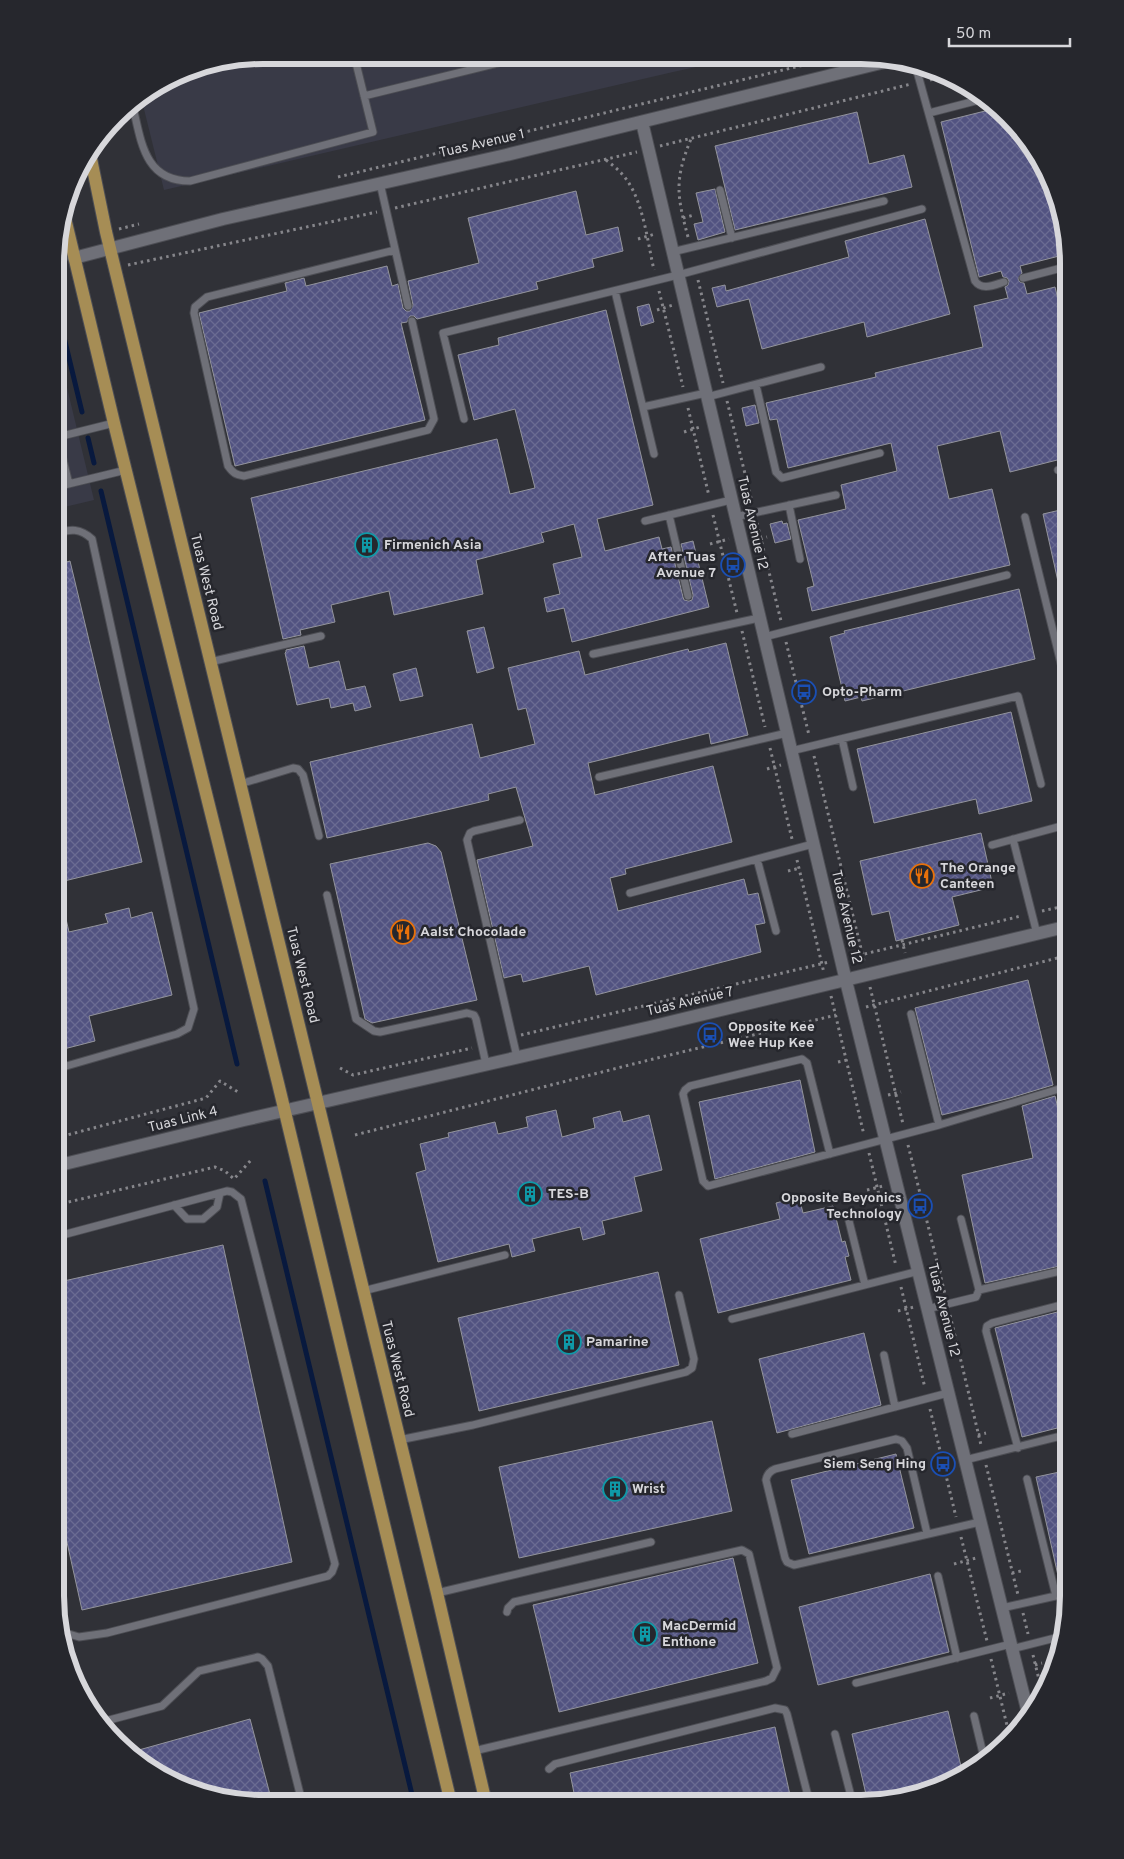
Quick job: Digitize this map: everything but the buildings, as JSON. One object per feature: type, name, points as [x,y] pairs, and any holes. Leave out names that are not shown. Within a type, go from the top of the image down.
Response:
[{"type":"main road","name":"Tuas West Road","points":[[91,161],[106,232],[437,1593],[484,1795]]},
{"type":"main road","points":[[67,228],[285,1111],[449,1795]]},
{"type":"street","name":"Tuas Avenue 1","points":[[74,258],[110,247],[380,182],[642,122],[863,64]]},
{"type":"street","name":"Tuas Avenue 12","points":[[642,122],[853,1010],[1027,1708]]},
{"type":"street","name":"Tuas Avenue 7","points":[[318,1103],[650,1028],[1060,928]]},
{"type":"street","name":"Tuas Link 4","points":[[64,1164],[318,1103]]},
{"type":"lane","points":[[134,111],[148,161],[166,176],[179,181],[190,181],[373,132],[356,64]]},
{"type":"lane","points":[[364,96],[494,64]]},
{"type":"lane","points":[[918,72],[975,281],[978,285],[985,287],[1004,282]]},
{"type":"lane","points":[[929,113],[977,101]]},
{"type":"lane","points":[[380,182],[408,306]]},
{"type":"lane","points":[[720,190],[732,238]]},
{"type":"lane","points":[[672,252],[884,201]]},
{"type":"lane","points":[[464,419],[443,334],[678,275],[922,209]]},
{"type":"lane","points":[[395,250],[207,297],[195,308],[194,313],[228,466],[232,472],[244,476],[428,430],[434,419],[412,321]]},
{"type":"lane","points":[[1023,278],[1060,268]]},
{"type":"lane","points":[[615,291],[654,454]]},
{"type":"lane","points":[[643,407],[725,392],[821,367]]},
{"type":"lane","points":[[756,385],[776,472],[782,478],[880,453]]},
{"type":"lane","points":[[64,433],[114,423]]},
{"type":"lane","points":[[64,463],[69,484]]},
{"type":"lane","points":[[64,485],[126,470]]},
{"type":"lane","points":[[735,517],[836,495]]},
{"type":"lane","points":[[645,520],[669,516],[731,500]]},
{"type":"lane","points":[[789,506],[800,559]]},
{"type":"lane","points":[[669,516],[688,596]]},
{"type":"lane","points":[[1025,517],[1060,659]]},
{"type":"lane","points":[[64,531],[79,530],[86,533],[92,539],[194,1009],[188,1028],[177,1034],[64,1067]]},
{"type":"lane","points":[[764,637],[1007,575]]},
{"type":"lane","points":[[593,654],[759,618]]},
{"type":"lane","points":[[210,662],[320,636]]},
{"type":"lane","points":[[791,752],[1018,696],[1041,784]]},
{"type":"lane","points":[[599,777],[787,733]]},
{"type":"lane","points":[[842,739],[853,787]]},
{"type":"lane","points":[[240,784],[293,768],[298,769],[303,775],[319,836]]},
{"type":"lane","points":[[517,1057],[467,840],[470,833],[474,831],[520,820]]},
{"type":"lane","points":[[992,845],[1060,826]]},
{"type":"lane","points":[[1013,839],[1037,934]]},
{"type":"lane","points":[[630,893],[813,844]]},
{"type":"lane","points":[[757,859],[776,932]]},
{"type":"lane","points":[[326,895],[356,1019],[374,1031],[380,1032],[467,1013],[474,1015],[486,1064]]},
{"type":"lane","points":[[911,1014],[939,1125]]},
{"type":"lane","points":[[830,1154],[807,1063],[802,1059],[690,1086],[683,1094],[703,1181],[708,1186],[830,1154],[885,1138],[939,1125],[1060,1089]]},
{"type":"lane","points":[[64,1234],[228,1191],[241,1199],[335,1564],[328,1576],[107,1632],[79,1637],[68,1634]]},
{"type":"lane","points":[[174,1206],[187,1218],[203,1219],[217,1208],[220,1193]]},
{"type":"lane","points":[[928,1309],[976,1296],[979,1290],[960,1219]]},
{"type":"lane","points":[[848,1221],[865,1285]]},
{"type":"lane","points":[[363,1291],[505,1255]]},
{"type":"lane","points":[[732,1319],[919,1271]]},
{"type":"lane","points":[[979,1290],[1060,1271]]},
{"type":"lane","points":[[399,1440],[473,1425],[686,1372],[692,1368],[694,1359],[679,1295]]},
{"type":"lane","points":[[1018,1448],[986,1331],[987,1326],[992,1323],[1060,1305]]},
{"type":"lane","points":[[884,1355],[894,1407]]},
{"type":"lane","points":[[792,1434],[948,1393]]},
{"type":"lane","points":[[965,1460],[1060,1436]]},
{"type":"lane","points":[[926,1533],[907,1448],[896,1439],[775,1469],[767,1475],[766,1480],[785,1558],[790,1564],[794,1565],[980,1522]]},
{"type":"lane","points":[[1027,1479],[1056,1596]]},
{"type":"lane","points":[[437,1593],[651,1542]]},
{"type":"lane","points":[[474,1751],[766,1681],[772,1678],[777,1668],[750,1554],[742,1550],[514,1602],[507,1612]]},
{"type":"lane","points":[[938,1576],[957,1658]]},
{"type":"lane","points":[[1002,1608],[1060,1595]]},
{"type":"lane","points":[[856,1684],[989,1650],[1055,1639]]},
{"type":"lane","points":[[108,1720],[162,1706],[199,1671],[255,1656],[262,1659],[268,1666],[300,1795]]},
{"type":"lane","points":[[549,1769],[555,1764],[775,1708],[784,1710],[787,1714],[808,1795]]},
{"type":"lane","points":[[974,1716],[983,1753]]},
{"type":"lane","points":[[836,1734],[851,1795]]},
{"type":"path","points":[[337,177],[808,64]]},
{"type":"path","points":[[115,268],[386,210],[606,160],[935,78]]},
{"type":"path","points":[[690,248],[678,200],[683,157],[691,139]]},
{"type":"path","points":[[606,160],[618,169],[630,185],[638,204],[1008,1730]]},
{"type":"path","points":[[106,232],[144,223]]},
{"type":"path","points":[[696,270],[1040,1684]]},
{"type":"path","points":[[710,544],[740,536]]},
{"type":"path","points":[[512,1037],[1060,907]]},
{"type":"path","points":[[355,1135],[1060,957]]},
{"type":"path","points":[[340,1068],[353,1075],[482,1045]]},
{"type":"path","points":[[64,1136],[206,1098],[220,1081],[238,1092]]},
{"type":"path","points":[[64,1203],[214,1167],[225,1171],[234,1178],[252,1159]]},
{"type":"path","points":[[954,1564],[988,1554]]},
{"type":"path","points":[[990,1698],[1022,1690]]},
{"type":"shaded area","points":[[710,64],[673,72],[164,190],[143,104],[175,84],[199,74],[237,65]]},
{"type":"shaded area","points":[[64,375],[94,500],[64,507]]},
{"type":"waterway","points":[[64,337],[82,412]]},
{"type":"waterway","points":[[88,438],[94,463]]},
{"type":"waterway","points":[[101,491],[237,1064]]},
{"type":"waterway","points":[[265,1181],[412,1795]]},
{"type":"place","name":"Firmenich Asia","points":[[367,545]]},
{"type":"place","name":"After Tuas Avenue 7","points":[[733,565]]},
{"type":"place","name":"Opto-Pharm","points":[[804,692]]},
{"type":"place","name":"The Orange Canteen","points":[[922,876]]},
{"type":"place","name":"Aalst Chocolade","points":[[403,932]]},
{"type":"place","name":"Opposite Kee Wee Hup Kee","points":[[710,1035]]},
{"type":"place","name":"TES-B","points":[[530,1194]]},
{"type":"place","name":"Opposite Beyonics Technology","points":[[920,1206]]},
{"type":"place","name":"Pamarine","points":[[569,1342]]},
{"type":"place","name":"Siem Seng Hing","points":[[943,1464]]},
{"type":"place","name":"Wrist","points":[[615,1489]]},
{"type":"place","name":"MacDermid Enthone","points":[[645,1634]]}]
